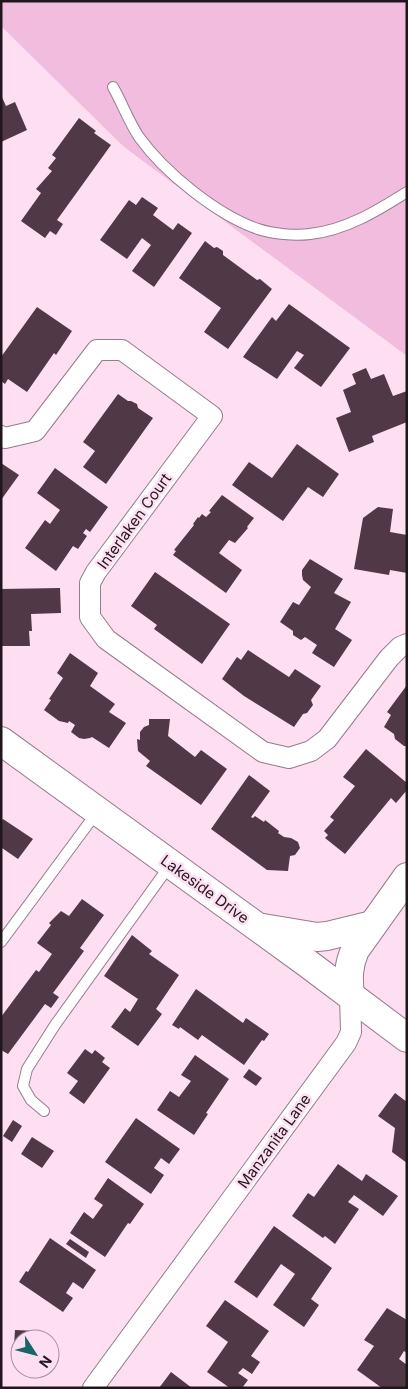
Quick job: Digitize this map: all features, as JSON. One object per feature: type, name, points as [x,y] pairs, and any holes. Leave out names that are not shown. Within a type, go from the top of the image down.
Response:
[{"type":"main road","name":"Lakeside Drive","points":[[1,741],[407,1038]]},
{"type":"main road","name":"Manzanita Lane","points":[[350,995],[347,977],[355,950],[407,877]]},
{"type":"main road","points":[[256,926],[317,937],[372,926]]},
{"type":"street","name":"Interlaken Court","points":[[1,436],[4,438],[35,431],[97,350],[122,350],[212,416],[96,572],[90,583],[90,616],[106,639],[262,752],[289,758],[311,751],[327,739],[388,658],[400,647],[407,644]]},
{"type":"street","name":"Manzanita Lane","points":[[93,1388],[346,1043],[351,1032],[350,995]]},
{"type":"lane","points":[[114,87],[138,136],[176,178],[216,208],[259,229],[284,234],[309,235],[337,229],[371,215],[407,192]]},
{"type":"lane","points":[[1,942],[98,811]]},
{"type":"lane","points":[[44,1111],[31,1100],[23,1086],[26,1069],[55,1024],[170,864]]},
{"type":"shaded area","points":[[1,1],[407,1],[407,356],[124,147],[1,26]]},
{"type":"building","points":[[1,95],[6,106],[15,102],[27,130],[1,142]]},
{"type":"building","points":[[79,118],[96,131],[94,133],[111,145],[57,220],[63,224],[56,235],[50,231],[45,238],[21,221],[41,193],[36,189],[52,171],[48,168],[56,158],[52,155]]},
{"type":"building","points":[[142,197],[158,208],[153,215],[173,230],[178,223],[192,233],[154,287],[132,271],[151,245],[142,238],[127,259],[100,240],[129,200],[136,205]]},
{"type":"building","points":[[205,241],[214,248],[217,247],[223,251],[223,255],[272,289],[228,349],[204,332],[221,308],[179,278]]},
{"type":"building","points":[[289,304],[350,348],[321,387],[294,368],[304,355],[297,351],[277,379],[243,357],[272,317],[276,321]]},
{"type":"building","points":[[37,307],[72,331],[27,392],[8,379],[5,384],[1,381],[1,357]]},
{"type":"building","points":[[366,368],[371,379],[384,374],[393,396],[407,391],[407,422],[372,436],[374,442],[349,452],[336,418],[351,412],[343,390],[356,384],[352,374]]},
{"type":"building","points":[[118,394],[128,401],[137,404],[138,408],[153,418],[106,484],[83,467],[95,451],[83,442]]},
{"type":"building","points":[[297,444],[339,474],[323,497],[308,487],[283,521],[232,485],[249,462],[272,478]]},
{"type":"building","points":[[1,463],[19,475],[1,500]]},
{"type":"building","points":[[55,468],[108,507],[90,532],[86,529],[83,533],[87,536],[78,549],[73,546],[56,571],[25,548],[45,520],[50,524],[60,510],[37,493]]},
{"type":"building","points":[[222,495],[254,518],[235,543],[229,540],[219,553],[242,570],[226,593],[173,555],[176,551],[174,550],[198,517],[202,514],[206,517]]},
{"type":"building","points":[[378,507],[393,509],[390,532],[407,535],[407,573],[390,570],[389,575],[354,569],[363,518]]},
{"type":"building","points":[[310,559],[343,579],[334,593],[351,602],[335,629],[352,640],[334,667],[312,653],[317,645],[305,637],[301,640],[293,635],[293,631],[280,622],[293,602],[299,605],[311,587],[303,580],[302,575],[302,570]]},
{"type":"building","points":[[155,572],[230,624],[202,664],[154,629],[157,625],[131,606]]},
{"type":"building","points":[[60,588],[61,613],[31,614],[32,631],[29,631],[30,646],[1,646],[1,589]]},
{"type":"building","points":[[248,650],[289,677],[295,669],[321,686],[311,700],[313,705],[307,713],[303,714],[294,727],[244,696],[222,679],[237,657],[241,660]]},
{"type":"building","points":[[70,653],[98,673],[90,686],[115,704],[109,712],[126,723],[109,748],[92,737],[79,738],[71,732],[75,725],[69,721],[68,723],[59,721],[44,710],[63,678],[57,673]]},
{"type":"building","points":[[407,685],[407,746],[404,746],[395,739],[394,734],[384,727],[391,715],[387,712]]},
{"type":"building","points":[[149,719],[170,719],[168,736],[195,757],[201,750],[227,769],[201,805],[146,766],[150,761],[138,751],[137,739],[140,740],[140,732],[149,725]]},
{"type":"building","points":[[366,749],[407,783],[407,790],[396,803],[391,798],[345,854],[325,838],[328,835],[324,831],[334,820],[330,817],[355,786],[343,777]]},
{"type":"building","points":[[249,775],[270,791],[251,817],[255,816],[264,822],[265,820],[284,837],[298,842],[300,848],[295,855],[290,856],[288,871],[267,870],[211,829]]},
{"type":"building","points":[[3,819],[33,839],[18,859],[2,848],[1,850],[1,821]]},
{"type":"building","points":[[82,899],[104,915],[80,948],[84,951],[53,993],[59,997],[51,1008],[45,1004],[8,1054],[1,1050],[1,1017],[36,970],[39,972],[52,954],[37,943],[51,925],[49,923],[61,911],[69,916]]},
{"type":"building","points":[[132,935],[152,951],[149,954],[179,975],[156,1009],[162,1014],[138,1046],[111,1027],[125,1008],[130,1012],[138,999],[104,976]]},
{"type":"building","points":[[196,989],[243,1023],[246,1018],[269,1034],[264,1041],[262,1040],[244,1065],[202,1035],[198,1040],[180,1027],[179,1029],[172,1025]]},
{"type":"building","points":[[85,1049],[92,1054],[95,1050],[105,1058],[102,1062],[110,1068],[84,1104],[69,1093],[78,1081],[67,1073]]},
{"type":"building","points":[[195,1055],[229,1079],[194,1135],[157,1110],[170,1091],[179,1097],[191,1081],[181,1075]]},
{"type":"building","points":[[249,1069],[262,1078],[256,1086],[243,1077]]},
{"type":"building","points":[[395,1093],[407,1102],[407,1163],[392,1152],[395,1128],[378,1116]]},
{"type":"building","points":[[136,1118],[180,1149],[169,1164],[161,1158],[154,1168],[164,1175],[151,1194],[105,1162]]},
{"type":"building","points":[[13,1120],[22,1126],[12,1142],[3,1136]]},
{"type":"building","points":[[32,1137],[54,1151],[42,1168],[21,1154]]},
{"type":"building","points":[[338,1164],[362,1181],[366,1174],[398,1196],[383,1216],[354,1195],[348,1202],[359,1209],[335,1244],[325,1236],[323,1238],[292,1216],[308,1193],[314,1197]]},
{"type":"building","points":[[108,1178],[144,1204],[130,1224],[128,1223],[105,1257],[70,1233],[84,1212],[93,1219],[103,1205],[94,1199]]},
{"type":"building","points":[[274,1226],[332,1268],[311,1299],[319,1305],[304,1327],[273,1305],[295,1274],[281,1264],[257,1298],[234,1282]]},
{"type":"building","points":[[50,1238],[96,1270],[83,1289],[73,1282],[66,1293],[73,1298],[63,1312],[19,1282],[26,1271],[28,1272]]},
{"type":"building","points":[[70,1239],[89,1252],[86,1258],[66,1244]]},
{"type":"building","points":[[225,1300],[269,1331],[251,1356],[260,1362],[252,1374],[243,1368],[238,1373],[248,1380],[242,1388],[230,1388],[207,1372],[228,1342],[206,1326]]},
{"type":"building","points":[[387,1308],[407,1320],[407,1353],[404,1351],[399,1359],[407,1365],[407,1388],[382,1388],[357,1370],[374,1346],[364,1340]]},
{"type":"building","points":[[171,1372],[192,1388],[159,1388]]}]
